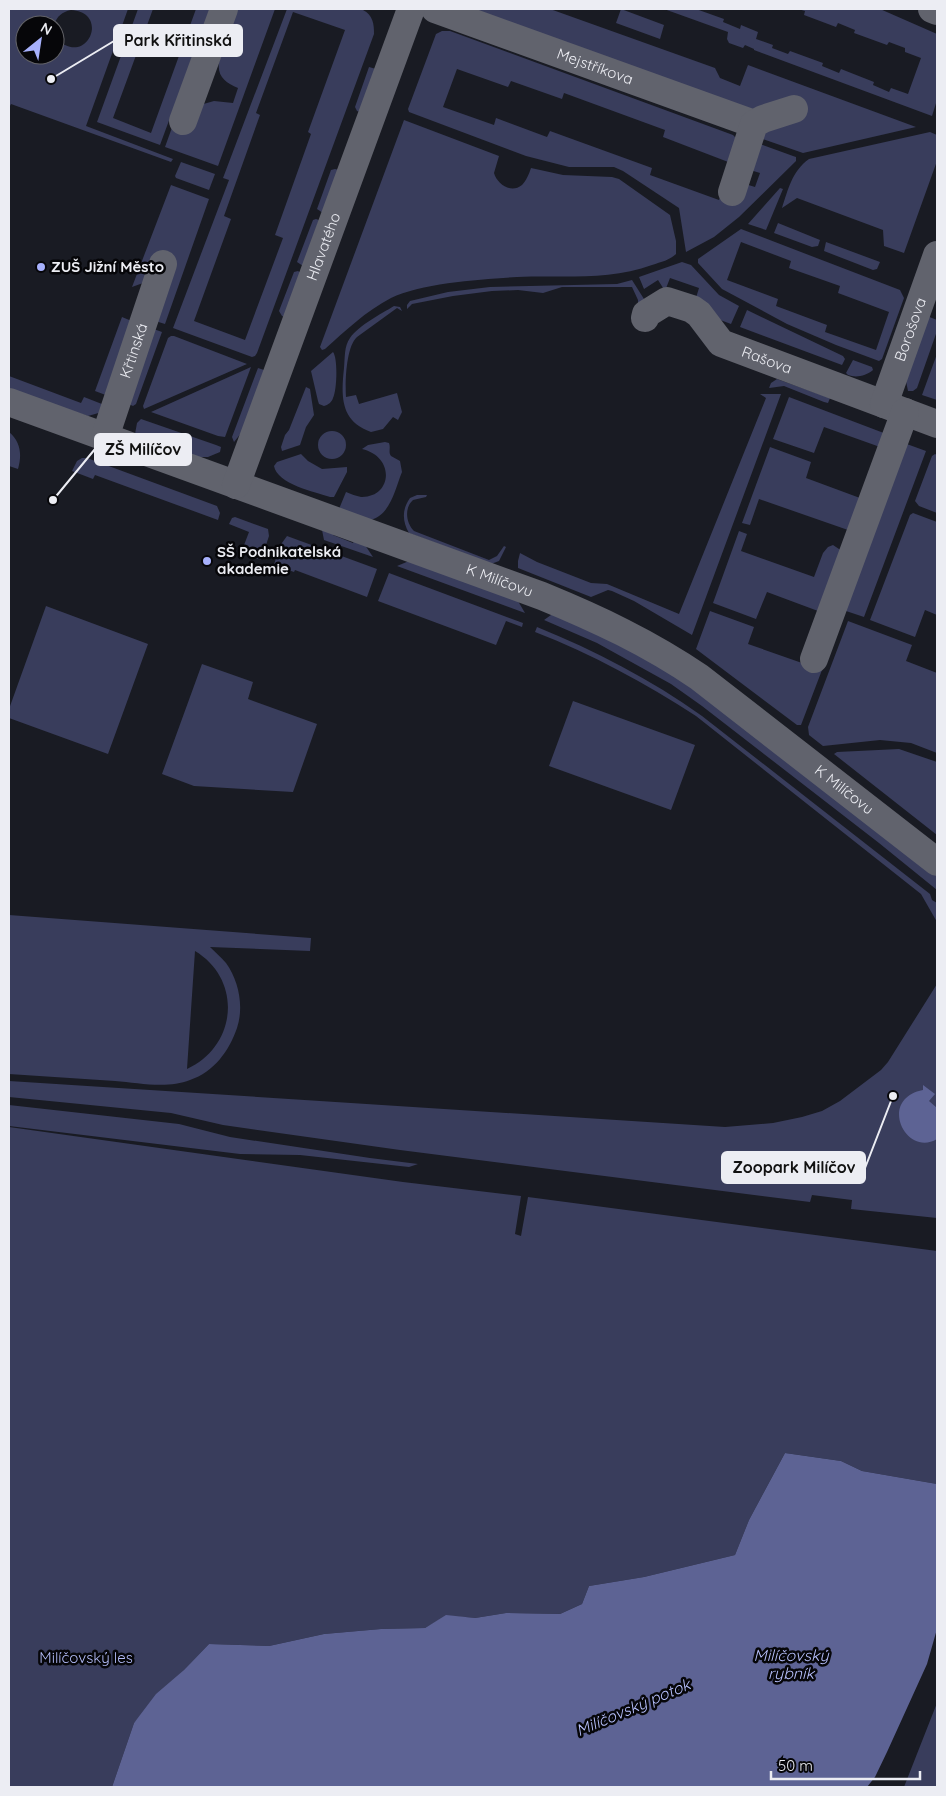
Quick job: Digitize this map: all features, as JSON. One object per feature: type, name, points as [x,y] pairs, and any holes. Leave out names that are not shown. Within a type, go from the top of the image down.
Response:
[{"type":"street","points":[[183,121],[224,9]]},
{"type":"street","name":"Hlavatého","points":[[236,484],[411,9]]},
{"type":"street","name":"Mejstříkova","points":[[435,9],[754,124]]},
{"type":"street","points":[[932,9],[937,11]]},
{"type":"street","points":[[732,192],[754,124],[763,119],[794,109]]},
{"type":"street","name":"Borošova","points":[[895,408],[937,255]]},
{"type":"street","name":"Křtinská","points":[[105,437],[163,264]]},
{"type":"street","name":"Rašova","points":[[645,318],[646,314],[667,301],[692,310],[705,321],[720,343],[937,424]]},
{"type":"street","name":"K Milíčovu","points":[[9,402],[542,596],[624,632],[664,653],[699,677],[937,862]]},
{"type":"street","points":[[814,659],[895,408]]},
{"type":"green space","points":[[350,8],[363,10],[369,14],[374,27],[374,34],[257,353],[252,357],[173,328],[229,180],[223,178],[287,9]],"holes":[[[293,12],[345,30],[308,132],[311,134],[275,235],[283,238],[245,340],[194,321],[231,219],[224,216],[260,115],[256,113]]]},
{"type":"green space","points":[[9,9],[128,9],[86,126],[173,159],[171,162],[11,104],[9,108]]},
{"type":"green space","points":[[138,9],[153,9],[113,118],[151,133],[196,9],[210,9],[160,145],[97,122]]},
{"type":"green space","points":[[237,9],[275,9],[218,166],[165,147],[174,122],[200,105],[214,101],[233,103],[238,88],[223,79],[219,72],[219,62]]},
{"type":"green space","points":[[464,9],[550,9],[715,68],[720,78],[740,86],[748,65],[916,127],[803,153],[760,138],[755,111]]},
{"type":"green space","points":[[621,9],[664,25],[660,39],[616,23]]},
{"type":"green space","points":[[664,9],[696,9],[724,19],[723,22],[740,29],[741,25],[758,32],[756,39],[773,45],[772,48],[788,54],[790,51],[823,63],[822,66],[839,73],[841,69],[874,82],[873,85],[889,92],[891,88],[908,94],[921,58],[905,52],[905,48],[889,42],[887,45],[854,33],[855,30],[838,23],[836,27],[804,15],[805,11],[798,9],[880,9],[937,34],[937,100],[932,116],[745,45],[743,48],[729,43],[727,39],[728,32]]},
{"type":"green space","points":[[442,31],[450,31],[733,135],[736,138],[736,165],[663,137],[665,130],[564,93],[562,99],[511,81],[508,87],[457,69],[443,107],[494,125],[496,118],[547,137],[550,131],[652,168],[650,175],[719,200],[722,193],[742,183],[755,187],[760,173],[747,169],[757,143],[796,157],[796,161],[739,217],[714,237],[686,252],[679,208],[623,171],[614,167],[569,167],[526,156],[409,112],[408,109],[436,34]]},
{"type":"green space","points":[[369,67],[376,69],[360,112],[355,107]]},
{"type":"green space","points":[[404,120],[499,156],[494,173],[501,184],[509,188],[518,188],[522,185],[531,168],[563,175],[619,179],[670,215],[676,241],[676,254],[662,262],[619,273],[487,279],[435,285],[404,293],[391,298],[364,315],[322,350],[320,347]]},
{"type":"green space","points":[[930,132],[937,135],[937,161],[904,253],[884,246],[883,230],[797,198],[782,208],[798,169],[809,159]]},
{"type":"green space","points":[[181,162],[215,174],[209,190],[176,178],[175,176]]},
{"type":"green space","points":[[331,170],[339,170],[323,213],[317,209]]},
{"type":"green space","points":[[171,185],[209,199],[165,324],[152,320],[143,283],[132,287]]},
{"type":"green space","points":[[780,188],[783,189],[766,230],[748,224]]},
{"type":"green space","points":[[313,220],[319,220],[303,266],[297,262]]},
{"type":"green space","points":[[778,223],[820,240],[818,246],[812,247],[774,233]]},
{"type":"green space","points":[[741,229],[900,290],[904,298],[882,359],[879,361],[787,324],[722,289],[698,263],[698,259]],"holes":[[[741,242],[791,261],[789,268],[840,286],[838,293],[889,312],[876,350],[825,332],[827,325],[776,306],[778,299],[727,280]]]},
{"type":"green space","points":[[826,242],[880,262],[877,269],[873,270],[824,251]]},
{"type":"green space","points":[[682,262],[691,265],[719,295],[739,306],[731,324],[715,318],[695,301],[699,288],[670,278],[665,291],[658,280],[644,289],[639,277]]},
{"type":"green space","points":[[298,271],[301,273],[284,317],[279,311],[294,272]]},
{"type":"green space","points":[[632,280],[644,299],[644,303],[638,306],[638,300],[632,287],[562,287],[543,293],[518,290],[453,296],[412,304],[407,309],[410,301],[448,292],[490,287],[617,284]]},
{"type":"green space","points":[[394,306],[400,307],[402,311],[397,308],[357,337],[348,356],[346,397],[356,395],[359,404],[397,393],[402,412],[398,420],[393,417],[383,429],[371,432],[353,421],[345,406],[343,388],[346,348],[348,341],[354,333],[370,320]]},
{"type":"green space","points":[[747,310],[843,356],[845,359],[842,365],[740,327]]},
{"type":"green space","points":[[927,316],[937,320],[937,331],[917,388],[913,391],[908,391],[906,381]]},
{"type":"green space","points":[[122,317],[134,322],[111,397],[95,391]]},
{"type":"green space","points":[[148,327],[162,332],[136,404],[133,406],[124,402]]},
{"type":"green space","points":[[171,336],[247,364],[144,409],[143,406],[168,338]]},
{"type":"green space","points":[[333,352],[336,367],[334,394],[332,401],[324,406],[319,404],[311,371]]},
{"type":"green space","points":[[937,354],[937,400],[922,395]]},
{"type":"green space","points":[[853,360],[872,367],[873,370],[861,376],[848,375],[846,373]]},
{"type":"green space","points":[[251,367],[225,437],[151,412]]},
{"type":"green space","points":[[258,368],[264,370],[242,432],[234,442],[232,437]]},
{"type":"green space","points":[[9,376],[81,403],[84,397],[107,406],[102,412],[88,416],[9,391]]},
{"type":"green space","points":[[777,379],[830,398],[828,403],[784,386],[769,388],[771,383]]},
{"type":"green space","points":[[306,387],[310,389],[314,415],[306,427],[300,445],[282,451],[281,447],[285,435],[289,430]]},
{"type":"green space","points":[[760,394],[781,394],[692,635],[634,601],[612,591],[608,590],[591,597],[518,568],[520,553],[537,562],[591,583],[607,584],[679,614],[766,398]]},
{"type":"green space","points":[[789,397],[889,435],[880,447],[824,427],[814,453],[773,439]]},
{"type":"green space","points":[[141,419],[221,447],[220,452],[208,457],[199,457],[135,434],[137,423]]},
{"type":"green space","points":[[332,431],[342,435],[346,445],[342,455],[332,459],[322,455],[318,445],[322,435]]},
{"type":"green space","points":[[9,432],[16,440],[20,449],[18,469],[9,466]]},
{"type":"green space","points":[[389,443],[391,456],[400,461],[402,472],[388,507],[378,517],[371,520],[339,509],[346,492],[361,497],[371,496],[379,491],[384,484],[385,468],[381,460],[373,453],[362,449],[368,445]]},
{"type":"green space","points":[[904,443],[926,451],[864,617],[843,610]]},
{"type":"green space","points":[[770,447],[811,462],[806,478],[860,498],[848,530],[759,499],[750,525],[742,523]]},
{"type":"green space","points":[[301,454],[308,461],[322,469],[347,467],[347,472],[334,497],[306,490],[282,478],[277,472],[274,466],[277,462]]},
{"type":"green space","points":[[937,455],[937,513],[919,506],[915,501],[932,456]]},
{"type":"green space","points":[[87,458],[217,506],[220,513],[218,520],[95,475],[93,479],[72,471],[77,461]]},
{"type":"green space","points":[[417,495],[427,495],[426,497],[413,500],[408,507],[407,516],[409,524],[414,531],[489,560],[497,556],[504,546],[506,547],[499,561],[491,564],[409,533],[404,520],[404,511],[410,498]]},
{"type":"green space","points":[[913,513],[937,522],[937,615],[925,610],[915,637],[870,620],[910,515]]},
{"type":"green space","points":[[235,517],[268,529],[269,536],[261,560],[241,553],[249,532],[229,524],[232,518]]},
{"type":"green space","points":[[321,525],[335,529],[333,535],[353,543],[356,537],[363,542],[373,557],[324,540]]},
{"type":"green space","points":[[739,531],[747,534],[741,551],[814,577],[823,553],[828,547],[833,545],[842,551],[818,611],[767,592],[756,619],[713,603]]},
{"type":"green space","points":[[287,536],[377,569],[367,597],[295,570],[294,572],[274,565],[279,547]]},
{"type":"green space","points":[[409,561],[515,596],[525,613],[397,566]]},
{"type":"green space","points":[[389,573],[523,623],[522,627],[506,621],[496,645],[378,601]]},
{"type":"green space","points":[[46,606],[148,644],[108,754],[9,718],[9,709]]},
{"type":"green space","points":[[710,611],[754,627],[748,644],[822,670],[801,725],[797,725],[696,649]]},
{"type":"green space","points":[[560,613],[665,665],[937,872],[937,890],[879,843],[671,684],[597,643],[544,620],[551,615]]},
{"type":"green space","points":[[848,621],[912,645],[906,661],[937,673],[937,753],[911,743],[880,740],[823,746],[809,735],[808,727]]},
{"type":"green space","points":[[537,627],[622,667],[663,690],[702,716],[930,894],[932,900],[937,903],[937,922],[921,894],[696,716],[618,670],[535,632]]},
{"type":"green space","points":[[202,664],[253,682],[248,699],[317,724],[293,792],[194,786],[162,774]]},
{"type":"green space","points":[[573,701],[695,745],[671,810],[549,766]]},
{"type":"green space","points":[[899,749],[937,762],[937,835],[834,754],[837,752]]},
{"type":"green space","points":[[9,915],[311,938],[310,951],[210,947],[226,963],[234,978],[239,994],[240,1012],[237,1028],[230,1045],[213,1066],[199,1076],[181,1083],[153,1085],[9,1074]],"holes":[[[195,951],[210,963],[221,978],[227,995],[228,1012],[224,1029],[216,1045],[204,1059],[187,1069]]]},
{"type":"green space","points":[[937,984],[937,1218],[851,1209],[852,1200],[812,1195],[810,1202],[400,1150],[223,1125],[171,1113],[9,1097],[9,1081],[725,1127],[773,1123],[822,1111],[840,1101],[881,1070],[888,1062]]},
{"type":"green space","points":[[9,1105],[179,1124],[230,1137],[418,1164],[409,1167],[300,1155],[240,1154],[9,1126]]},
{"type":"green space","name":"Milíčovský les","points":[[9,1127],[403,1182],[521,1196],[515,1234],[521,1236],[528,1197],[937,1251],[937,1484],[862,1471],[841,1461],[785,1453],[749,1520],[735,1555],[644,1577],[589,1586],[582,1604],[560,1614],[506,1613],[475,1618],[446,1616],[425,1628],[381,1629],[324,1634],[269,1646],[209,1644],[134,1723],[112,1787],[9,1787]]},
{"type":"green space","points":[[937,1703],[937,1787],[904,1787]]},
{"type":"water","points":[[923,1085],[935,1094],[929,1101],[937,1108],[937,1139],[926,1143],[915,1141],[907,1134],[901,1125],[899,1114],[901,1104],[909,1095],[923,1090]]},
{"type":"water","name":"Milíčovský rybník","points":[[785,1453],[841,1461],[862,1471],[937,1484],[937,1629],[927,1664],[875,1777],[867,1787],[112,1787],[134,1723],[156,1694],[184,1670],[209,1644],[269,1646],[324,1634],[381,1629],[425,1628],[446,1615],[475,1618],[506,1613],[560,1614],[582,1604],[589,1586],[644,1577],[735,1555],[749,1520]]},
{"type":"place","name":"Park Křitinská","points":[[51,79]]},
{"type":"place","name":"ZUŠ Jižní Město","points":[[41,267]]},
{"type":"place","name":"ZŠ Milíčov","points":[[53,500]]},
{"type":"place","name":"SŠ Podnikatelská akademie","points":[[207,561]]},
{"type":"place","name":"Zoopark Milíčov","points":[[893,1096]]},
{"type":"water label","name":"Milíčovský potok","points":[[633,1707]]}]
